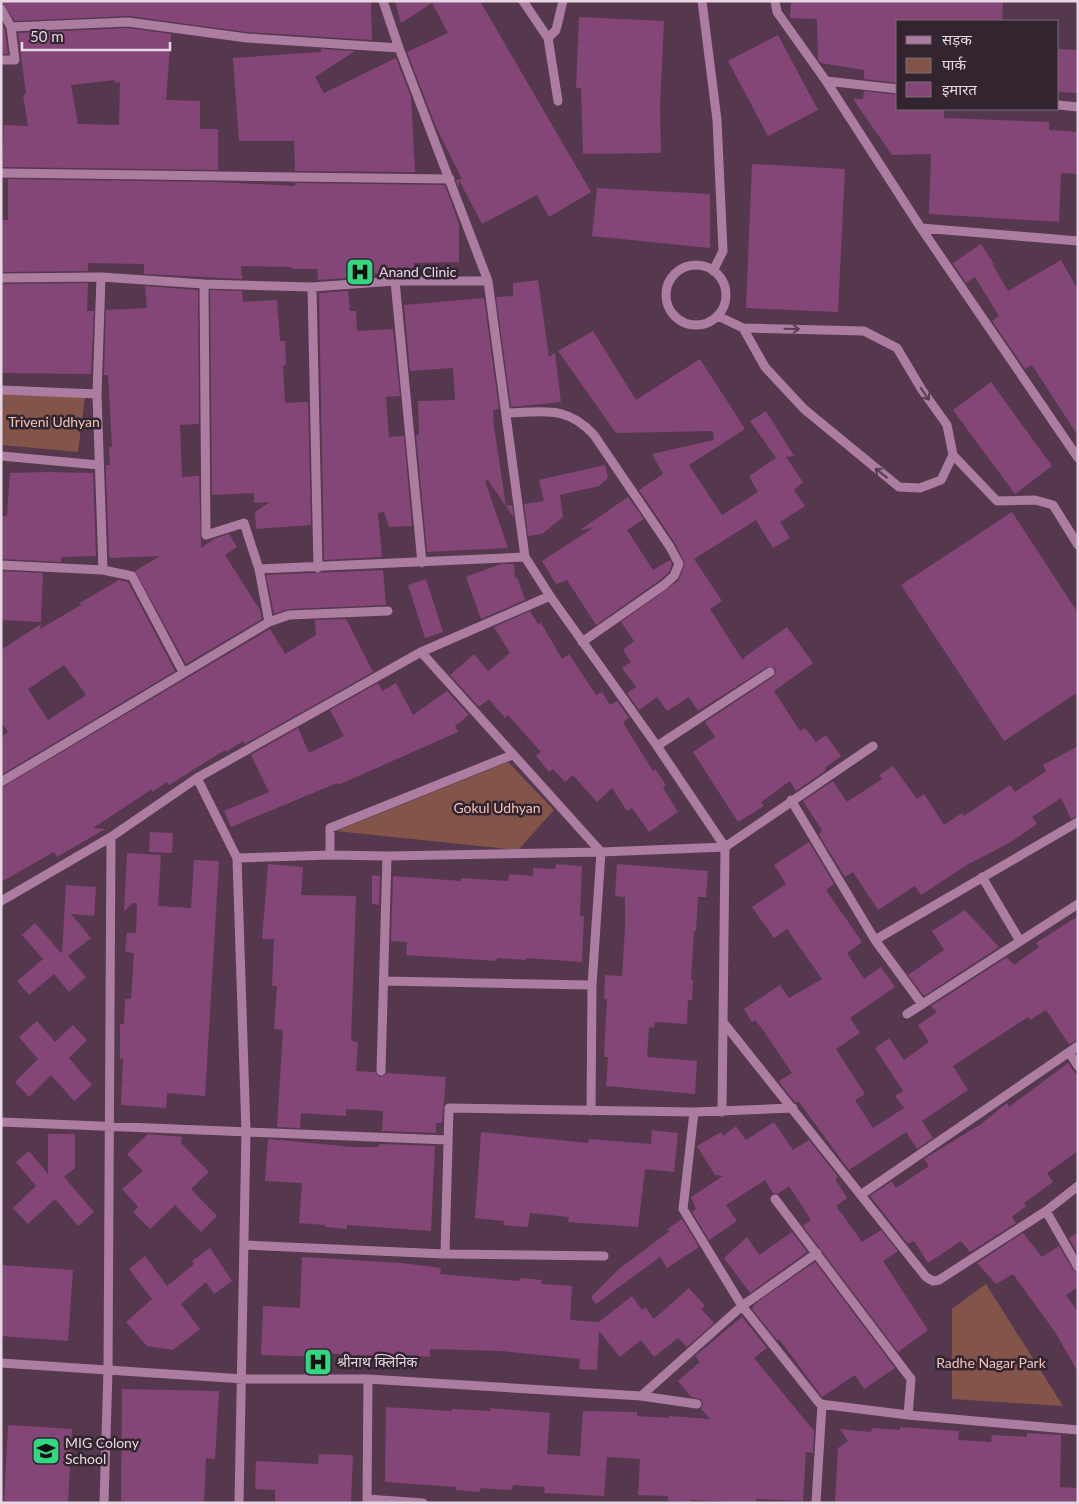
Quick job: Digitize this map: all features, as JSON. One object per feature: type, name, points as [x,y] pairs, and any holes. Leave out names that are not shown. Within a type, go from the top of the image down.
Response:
[{"type":"street","points":[[383,1],[398,48],[488,281],[525,557],[550,596],[657,746],[725,847],[722,1112]]},
{"type":"street","points":[[523,1],[548,38],[558,101]]},
{"type":"street","points":[[548,38],[556,30],[564,1]]},
{"type":"street","points":[[702,1],[717,120],[724,251],[713,271]]},
{"type":"street","points":[[775,1],[777,12],[826,81],[922,228],[1078,458]]},
{"type":"street","points":[[1,9],[11,27],[15,60],[1,60]]},
{"type":"street","points":[[11,27],[128,22],[247,38],[398,48]]},
{"type":"street","points":[[826,81],[896,88]]},
{"type":"street","points":[[1059,104],[1078,106]]},
{"type":"street","points":[[1,174],[450,179]]},
{"type":"street","points":[[922,228],[1078,241]]},
{"type":"street","points":[[695,265],[713,271],[720,278],[726,298],[724,307],[718,316],[710,322],[691,325],[674,316],[668,308],[666,298],[666,288],[670,279],[685,267],[695,265]]},
{"type":"street","points":[[1,278],[101,277],[204,284],[312,287],[395,281],[488,281]]},
{"type":"street","points":[[101,277],[97,394],[103,570]]},
{"type":"street","points":[[395,281],[422,563]]},
{"type":"street","points":[[204,284],[206,535],[244,523],[259,569],[270,622]]},
{"type":"street","points":[[312,287],[318,568]]},
{"type":"street","points":[[718,316],[743,328],[864,331],[897,348],[922,390],[947,425],[953,455],[997,501],[1035,500],[1053,505],[1078,545]]},
{"type":"street","points":[[743,328],[765,367],[804,409],[899,487],[920,488],[941,480],[953,455]]},
{"type":"street","points":[[1,390],[97,394]]},
{"type":"street","points":[[507,413],[560,412],[572,416],[584,424],[594,435],[660,531],[679,564],[674,576],[664,585],[582,642]]},
{"type":"street","points":[[1,456],[99,465]]},
{"type":"street","points":[[259,569],[318,568],[525,557]]},
{"type":"street","points":[[1,565],[103,570],[132,576],[183,672]]},
{"type":"street","points":[[1,901],[111,837],[198,778],[421,652],[550,596]]},
{"type":"street","points":[[1,782],[183,672],[270,622],[289,615],[388,611]]},
{"type":"street","points":[[421,652],[512,755],[602,852],[592,985],[591,1111]]},
{"type":"street","points":[[657,746],[770,672]]},
{"type":"street","points":[[237,858],[602,852],[725,847],[791,800],[873,746]]},
{"type":"street","points":[[330,855],[330,828],[512,755]]},
{"type":"street","points":[[198,778],[237,858],[246,1132],[244,1379],[240,1503]]},
{"type":"street","points":[[791,800],[875,940],[922,1004]]},
{"type":"street","points":[[875,940],[1078,822]]},
{"type":"street","points":[[104,1503],[108,1370],[111,837]]},
{"type":"street","points":[[382,1071],[387,856]]},
{"type":"street","points":[[982,877],[1020,941]]},
{"type":"street","points":[[907,1014],[1078,904]]},
{"type":"street","points":[[384,981],[592,985]]},
{"type":"street","points":[[723,1022],[862,1194],[926,1277],[932,1281],[939,1280],[1046,1212],[1078,1186]]},
{"type":"street","points":[[862,1194],[1078,1046]]},
{"type":"street","points":[[1069,1052],[1078,1066]]},
{"type":"street","points":[[445,1254],[448,1108],[722,1112],[793,1108]]},
{"type":"street","points":[[694,1112],[683,1209],[742,1306],[822,1404],[816,1503]]},
{"type":"street","points":[[1,1122],[448,1140]]},
{"type":"street","points":[[775,1199],[911,1379],[908,1415]]},
{"type":"street","points":[[1046,1212],[1078,1267]]},
{"type":"street","points":[[245,1245],[445,1254],[604,1256]]},
{"type":"street","points":[[641,1396],[742,1306],[817,1253]]},
{"type":"street","points":[[1,1363],[244,1379],[368,1379],[641,1396],[697,1404]]},
{"type":"street","points":[[368,1379],[368,1501],[423,1503]]},
{"type":"street","points":[[822,1404],[908,1415],[1078,1430]]},
{"type":"green space","name":"Triveni Udhyan","points":[[1,392],[85,397],[78,452],[1,445]]},
{"type":"green space","name":"Gokul Udhyan","points":[[508,762],[554,810],[518,850],[336,831]]},
{"type":"green space","name":"Radhe Nagar Park","points":[[986,1284],[1063,1406],[952,1399],[952,1309]]},
{"type":"building","points":[[1,1],[371,1],[372,40],[246,32],[129,16],[15,21]]},
{"type":"building","points":[[395,1],[480,1],[591,192],[549,217],[537,195],[482,224],[459,180],[459,188],[456,180],[462,179],[436,127],[407,52],[448,33],[432,3],[401,23]]},
{"type":"building","points":[[791,1],[1003,1],[1002,20],[896,20],[896,83],[864,79],[864,70],[821,63],[818,60],[817,19],[790,18]]},
{"type":"building","points":[[579,17],[664,21],[660,108],[661,153],[583,154],[581,88],[576,88]]},
{"type":"building","points":[[1,22],[5,29],[8,54],[1,54]]},
{"type":"building","points":[[128,28],[171,34],[166,100],[200,101],[200,129],[218,129],[218,170],[2,167],[4,125],[28,126],[23,95],[26,94],[18,33]],"holes":[[[115,80],[115,83],[120,82],[119,125],[78,124],[71,85]]]},
{"type":"building","points":[[778,35],[818,110],[768,136],[728,61]]},
{"type":"building","points":[[321,49],[355,51],[315,77],[324,93],[396,58],[411,97],[415,172],[295,171],[294,141],[239,141],[233,58],[321,52]]},
{"type":"building","points":[[1059,49],[1078,50],[1077,93],[1059,92]]},
{"type":"building","points":[[864,91],[896,95],[896,110],[944,110],[944,118],[1049,122],[1049,130],[1078,132],[1078,174],[1061,173],[1059,222],[929,214],[931,154],[892,155],[853,99],[863,99]]},
{"type":"building","points":[[752,164],[845,169],[838,312],[746,308]]},
{"type":"building","points":[[8,179],[218,182],[295,186],[295,183],[445,185],[459,224],[459,262],[414,263],[414,274],[347,273],[348,278],[318,280],[317,269],[292,269],[292,267],[241,266],[242,279],[144,274],[144,264],[88,263],[88,271],[1,272],[1,220],[8,220]]},
{"type":"building","points":[[597,188],[710,194],[710,248],[592,236]]},
{"type":"building","points":[[981,244],[1008,291],[1061,260],[1078,290],[1078,436],[1032,365],[1025,369],[992,321],[999,316],[975,277],[966,283],[953,263]]},
{"type":"building","points":[[538,280],[549,357],[555,353],[561,402],[511,407],[496,297],[513,296],[513,283]]},
{"type":"building","points":[[88,283],[87,311],[94,311],[91,374],[1,373],[1,284]]},
{"type":"building","points":[[145,286],[198,290],[199,424],[180,425],[182,477],[199,476],[201,548],[214,539],[229,534],[237,547],[225,555],[260,610],[262,619],[186,664],[135,571],[160,556],[111,558],[109,556],[106,465],[110,465],[109,447],[112,447],[108,375],[104,375],[106,310],[147,308]]},
{"type":"building","points":[[210,290],[242,291],[243,302],[277,300],[280,341],[285,341],[286,365],[283,365],[285,403],[308,402],[311,525],[256,529],[255,512],[270,502],[254,503],[254,493],[212,495]]},
{"type":"building","points":[[348,291],[350,311],[356,311],[357,331],[393,329],[400,396],[386,397],[389,437],[404,436],[412,526],[389,527],[384,512],[378,513],[382,557],[324,560],[319,293]]},
{"type":"building","points":[[484,298],[499,409],[493,410],[494,427],[506,506],[512,505],[514,518],[488,480],[485,481],[508,548],[427,552],[416,435],[419,435],[418,401],[455,400],[453,368],[410,371],[404,305]]},
{"type":"building","points":[[593,331],[636,400],[700,359],[745,429],[689,465],[722,515],[758,492],[749,476],[776,458],[750,421],[766,411],[794,456],[786,457],[803,482],[794,490],[805,506],[780,522],[790,538],[773,548],[756,520],[694,559],[722,601],[710,609],[742,659],[787,627],[813,663],[774,691],[800,731],[805,728],[816,742],[826,735],[841,756],[825,768],[826,770],[796,791],[790,781],[761,802],[764,806],[738,822],[693,752],[715,737],[705,722],[773,677],[776,672],[775,668],[767,667],[698,711],[689,697],[667,711],[657,697],[639,710],[627,693],[636,687],[622,668],[631,662],[623,650],[634,641],[621,622],[678,581],[685,564],[675,543],[639,490],[663,474],[652,454],[714,440],[713,431],[616,433],[558,351]]},
{"type":"building","points":[[991,382],[1052,466],[1015,494],[953,410]]},
{"type":"building","points":[[605,465],[608,478],[599,486],[560,495],[563,517],[542,534],[528,536],[524,504],[544,501],[539,480]]},
{"type":"building","points":[[10,473],[93,473],[96,556],[61,557],[61,562],[1,559],[1,516],[7,516]]},
{"type":"building","points":[[628,497],[644,519],[627,530],[653,570],[670,560],[672,564],[669,572],[660,580],[596,625],[567,580],[556,584],[542,561],[593,528],[580,530]]},
{"type":"building","points":[[1012,512],[1078,613],[1078,692],[1004,741],[901,585]]},
{"type":"building","points":[[501,564],[514,564],[515,579],[517,577],[525,600],[481,619],[466,577]]},
{"type":"building","points":[[383,570],[386,605],[289,609],[274,614],[266,575]]},
{"type":"building","points":[[1,571],[43,573],[41,622],[1,620]]},
{"type":"building","points":[[426,579],[443,632],[425,638],[408,585]]},
{"type":"building","points":[[119,580],[128,582],[175,671],[1,775],[1,737],[8,732],[1,722],[1,650],[41,624],[40,629],[81,605],[80,603]],"holes":[[[64,665],[85,693],[85,696],[48,720],[28,689]]]},
{"type":"building","points":[[530,611],[538,624],[541,623],[562,659],[569,654],[596,695],[602,692],[610,705],[617,701],[629,718],[623,722],[628,731],[653,771],[655,769],[666,785],[663,788],[678,812],[649,832],[632,808],[627,811],[612,788],[597,802],[573,775],[565,782],[553,769],[549,772],[536,756],[541,752],[508,715],[505,718],[489,699],[479,707],[450,675],[474,654],[488,671],[510,653],[494,627]]},
{"type":"building","points":[[346,619],[373,672],[245,744],[243,741],[226,752],[225,750],[169,785],[167,782],[152,792],[152,789],[93,828],[105,829],[57,857],[54,852],[1,882],[1,788],[270,629],[285,654],[316,635],[315,620]]},
{"type":"building","points":[[378,683],[382,691],[396,683],[413,715],[447,691],[469,715],[455,726],[458,732],[338,785],[337,783],[231,827],[224,811],[269,792],[251,755],[298,728],[309,753],[344,736],[330,710]]},
{"type":"building","points":[[1078,746],[1078,816],[1071,819],[1061,798],[1032,817],[1037,824],[1009,843],[965,866],[921,895],[915,886],[878,910],[853,872],[845,877],[819,835],[822,830],[803,801],[833,781],[847,802],[882,779],[879,775],[893,766],[917,799],[924,794],[944,825],[962,813],[964,816],[1010,785],[1015,792],[1046,771],[1043,765]]},
{"type":"building","points":[[150,832],[173,833],[172,853],[149,852]]},
{"type":"building","points":[[809,842],[834,884],[826,890],[862,942],[847,953],[864,979],[881,967],[895,987],[850,1018],[860,1033],[836,1049],[865,1094],[855,1100],[873,1128],[904,1108],[895,1096],[903,1091],[875,1048],[889,1038],[904,1060],[929,1042],[918,1025],[937,1012],[931,1006],[1007,957],[1014,965],[1039,947],[1036,943],[1078,916],[1078,1040],[1069,1044],[1046,1010],[1030,1020],[1028,1017],[953,1066],[968,1090],[922,1121],[933,1138],[917,1149],[906,1132],[849,1170],[799,1102],[795,1102],[782,1086],[779,1081],[792,1073],[763,1030],[755,1020],[752,1022],[744,1009],[780,985],[789,998],[822,979],[787,929],[774,938],[752,907],[786,884],[774,865]]},
{"type":"building","points":[[127,853],[161,855],[158,906],[191,908],[194,860],[219,861],[205,1096],[167,1093],[166,1108],[121,1105],[123,1058],[120,1060],[120,1024],[124,1024],[125,999],[131,999],[134,953],[125,952],[127,933],[136,933],[137,903],[133,903],[124,911]]},
{"type":"building","points":[[268,864],[303,867],[301,895],[356,896],[351,1041],[358,1042],[356,1071],[375,1072],[380,1077],[387,1073],[446,1077],[442,1123],[436,1123],[436,1133],[382,1131],[383,1111],[346,1109],[346,1116],[301,1113],[300,1128],[277,1127],[283,1030],[274,1029],[277,986],[272,986],[274,939],[262,939]]},
{"type":"building","points":[[556,864],[582,866],[580,916],[584,916],[582,962],[526,958],[526,960],[497,958],[497,961],[406,955],[407,942],[391,941],[393,876],[461,881],[461,878],[508,881],[509,874],[533,876],[533,868],[555,869]]},
{"type":"building","points":[[617,864],[708,871],[706,897],[698,897],[691,980],[693,980],[692,1000],[688,1000],[687,1024],[655,1022],[654,1028],[649,1027],[647,1057],[697,1061],[695,1094],[606,1086],[608,1057],[604,1057],[607,999],[604,999],[605,975],[622,976],[625,928],[625,897],[615,896]]},
{"type":"building","points":[[372,875],[380,876],[379,905],[372,904]]},
{"type":"building","points":[[66,885],[96,887],[94,916],[71,914],[91,938],[68,956],[86,977],[69,992],[54,974],[29,995],[17,981],[43,959],[22,935],[35,923],[62,954]]},
{"type":"building","points":[[965,910],[999,947],[924,996],[908,975],[944,950],[932,931]]},
{"type":"building","points":[[37,1021],[55,1042],[73,1025],[87,1040],[69,1058],[92,1085],[74,1101],[51,1075],[29,1097],[15,1082],[38,1059],[19,1037]]},
{"type":"building","points":[[1068,1063],[1078,1077],[1078,1151],[1047,1173],[1053,1182],[1024,1203],[1026,1206],[1012,1217],[1016,1223],[970,1252],[961,1241],[928,1263],[914,1241],[908,1244],[870,1196],[892,1181],[896,1188],[929,1166],[924,1159],[981,1124],[1007,1103],[1009,1107]]},
{"type":"building","points":[[774,1122],[793,1150],[809,1140],[838,1177],[835,1179],[847,1198],[836,1206],[862,1242],[881,1230],[898,1251],[883,1261],[928,1330],[898,1352],[803,1226],[811,1220],[789,1186],[778,1194],[773,1193],[765,1180],[726,1205],[737,1221],[709,1240],[692,1212],[696,1209],[691,1197],[723,1176],[715,1175],[697,1146],[721,1132],[723,1136],[736,1126],[746,1140]]},
{"type":"building","points":[[652,1130],[678,1133],[674,1172],[645,1169],[638,1227],[568,1222],[569,1217],[530,1213],[528,1227],[503,1225],[504,1221],[475,1218],[481,1132],[588,1143],[589,1139],[651,1144]]},
{"type":"building","points":[[48,1134],[75,1134],[75,1168],[64,1177],[94,1212],[78,1226],[55,1199],[28,1224],[13,1208],[36,1186],[16,1162],[29,1151],[48,1174]]},
{"type":"building","points":[[148,1134],[182,1137],[181,1143],[209,1172],[191,1189],[217,1216],[201,1232],[175,1205],[150,1229],[133,1212],[138,1207],[122,1189],[143,1171],[127,1154]]},
{"type":"building","points":[[268,1139],[353,1147],[377,1147],[381,1144],[435,1146],[431,1231],[347,1225],[347,1229],[299,1223],[302,1183],[265,1181]]},
{"type":"building","points":[[682,1219],[699,1247],[667,1268],[660,1257],[596,1304],[591,1297],[619,1269],[671,1230],[666,1230]]},
{"type":"building","points":[[792,1232],[807,1252],[750,1293],[724,1258],[747,1237],[759,1255]]},
{"type":"building","points":[[1078,1232],[1078,1254],[1069,1238]]},
{"type":"building","points":[[1023,1233],[1042,1257],[1059,1246],[1073,1270],[1078,1273],[1078,1287],[1066,1295],[1078,1312],[1078,1372],[1055,1332],[1013,1274],[996,1284],[977,1263]]},
{"type":"building","points":[[210,1248],[232,1281],[214,1294],[206,1282],[181,1304],[200,1329],[173,1350],[147,1346],[126,1322],[152,1299],[129,1269],[145,1256],[167,1286],[194,1264],[192,1261]]},
{"type":"building","points":[[302,1257],[402,1263],[441,1268],[440,1274],[520,1281],[520,1278],[542,1280],[541,1284],[572,1286],[570,1320],[599,1322],[632,1296],[642,1310],[645,1307],[654,1319],[689,1288],[705,1306],[701,1309],[714,1323],[687,1347],[678,1338],[654,1357],[641,1340],[620,1357],[599,1331],[597,1370],[579,1369],[580,1359],[501,1351],[430,1349],[430,1357],[400,1355],[399,1361],[328,1353],[328,1357],[261,1355],[263,1306],[300,1308]]},
{"type":"building","points":[[815,1262],[895,1368],[864,1389],[855,1375],[822,1397],[779,1339],[777,1340],[752,1309],[756,1303]]},
{"type":"building","points":[[1,1265],[73,1270],[68,1341],[1,1336]]},
{"type":"building","points":[[742,1317],[767,1348],[754,1358],[814,1431],[813,1453],[806,1452],[803,1501],[756,1499],[756,1503],[691,1500],[691,1502],[668,1501],[668,1496],[638,1495],[640,1459],[607,1457],[604,1496],[544,1493],[545,1487],[513,1485],[512,1490],[480,1488],[480,1492],[456,1490],[456,1487],[385,1482],[386,1407],[452,1411],[452,1409],[490,1411],[490,1408],[550,1413],[547,1454],[580,1456],[583,1411],[637,1412],[637,1416],[710,1419],[701,1409],[703,1404],[701,1399],[691,1397],[678,1381],[700,1362],[695,1356]]},
{"type":"building","points":[[122,1389],[219,1391],[215,1459],[206,1458],[204,1503],[121,1503]]},
{"type":"building","points":[[8,1425],[72,1429],[68,1503],[4,1503]]},
{"type":"building","points":[[900,1427],[959,1431],[958,1440],[991,1442],[992,1435],[1027,1437],[1027,1433],[1061,1435],[1060,1487],[1078,1488],[1078,1503],[835,1503],[838,1448],[848,1441],[840,1429],[871,1432],[872,1428],[900,1430]]},
{"type":"building","points":[[319,1454],[353,1455],[351,1503],[275,1503],[275,1490],[255,1489],[256,1461],[318,1464]]},
{"type":"place","name":"Anand Clinic","points":[[360,272]]},
{"type":"place","name":"श्रीनाथ क्लिनिक","points":[[318,1362]]},
{"type":"place","name":"MIG Colony School","points":[[46,1451]]}]
